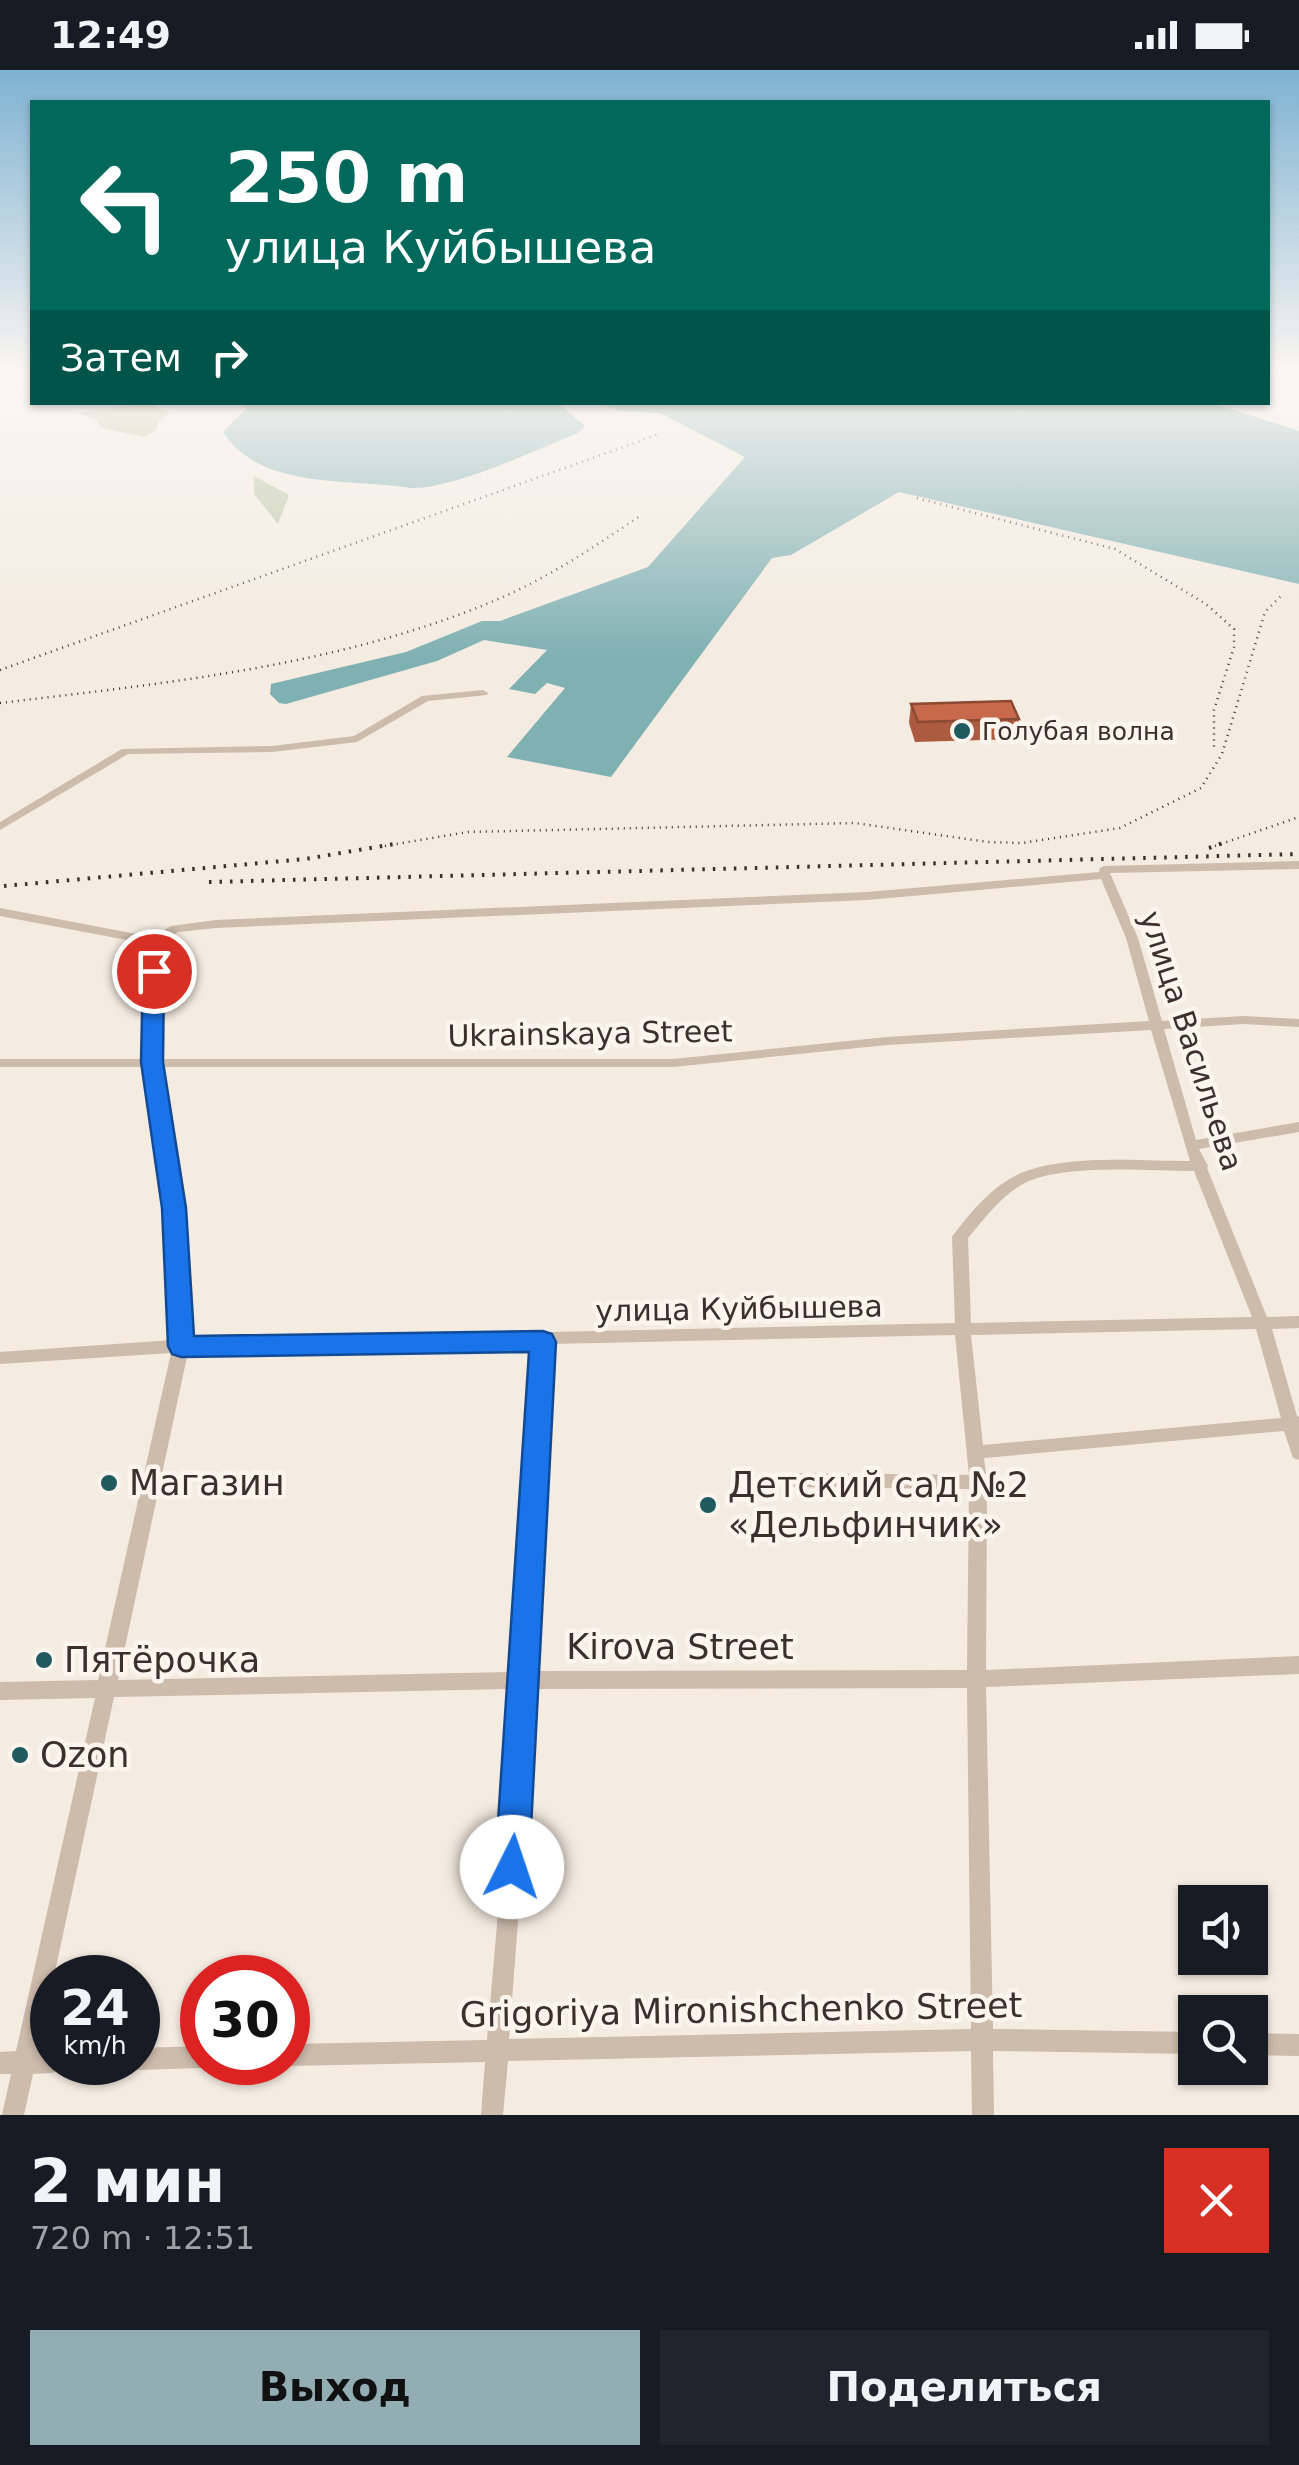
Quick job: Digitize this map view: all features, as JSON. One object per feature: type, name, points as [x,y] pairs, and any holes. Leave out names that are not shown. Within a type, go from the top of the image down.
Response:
[{"type":"street","points":[[0,827],[126,750],[272,750],[357,739],[426,698],[483,693]]},
{"type":"street","points":[[0,912],[154,940],[175,929],[216,924],[867,896],[1104,872],[1299,865]]},
{"type":"street","name":"улица Васильева","points":[[1104,872],[1132,938],[1160,1027],[1190,1146],[1262,1323],[1295,1423],[1299,1453]]},
{"type":"street","points":[[13,2115],[181,1346],[174,1208],[152,1062],[154,940]]},
{"type":"street","name":"Ukrainskaya Street","points":[[0,1063],[672,1062],[887,1041],[1244,1020],[1299,1023]]},
{"type":"street","points":[[1190,1146],[1299,1127]]},
{"type":"street","points":[[983,2115],[976,1679],[978,1482],[963,1332],[960,1237],[1003,1191],[1026,1176],[1064,1170],[1201,1166]]},
{"type":"street","name":"улица Куйбышева","points":[[0,1358],[181,1346],[543,1342],[1299,1322]]},
{"type":"street","points":[[492,2115],[524,1680],[543,1342]]},
{"type":"street","points":[[977,1452],[1295,1423]]},
{"type":"street","points":[[790,1480],[978,1482]]},
{"type":"street","name":"Kirova Street","points":[[0,1691],[524,1680],[976,1679],[1299,1665]]},
{"type":"street","name":"Grigoriya Mironishchenko Street","points":[[310,2054],[981,2040],[1178,2044]]},
{"type":"street","points":[[1268,2044],[1299,2045]]},
{"type":"street","points":[[0,2063],[30,2063]]},
{"type":"green space","points":[[254,476],[289,495],[278,524],[254,494]]},
{"type":"water","points":[[272,468],[491,468],[449,482],[411,488]]},
{"type":"water","points":[[735,468],[1299,468],[1299,584],[899,492],[791,555],[772,558],[611,777],[507,757],[565,688],[547,683],[535,694],[509,689],[547,650],[484,640],[437,661],[286,704],[270,694],[271,684],[406,652],[482,621],[500,621],[648,567]]},
{"type":"building","points":[[1011,701],[1019,719],[918,722],[911,704]]},
{"type":"railway","points":[[0,670],[564,468]]},
{"type":"railway","points":[[917,498],[1115,549],[1206,604],[1234,629],[1234,647],[1214,710],[1214,749]]},
{"type":"railway","points":[[0,703],[252,669],[376,641],[496,600],[570,561],[640,516]]},
{"type":"railway","points":[[385,846],[468,832],[855,823],[988,842],[1022,843],[1120,828],[1201,788],[1222,754],[1265,612],[1282,595]]},
{"type":"railway","points":[[1215,846],[1299,817]]},
{"type":"railway","points":[[4,886],[305,859],[400,843]]},
{"type":"railway","points":[[1209,848],[1223,843]]},
{"type":"railway","points":[[209,882],[1299,854]]},
{"type":"place","name":"Голубая волна","points":[[962,731]]},
{"type":"place","name":"Магазин","points":[[109,1483]]},
{"type":"place","name":"Детский сад №2 «Дельфинчик»","points":[[708,1505]]},
{"type":"place","name":"Пятёрочка","points":[[44,1660]]},
{"type":"place","name":"Ozon","points":[[20,1755]]},
{"type":"route","points":[[154,971],[152,1062],[174,1208],[181,1346],[543,1342],[512,1867]]}]
